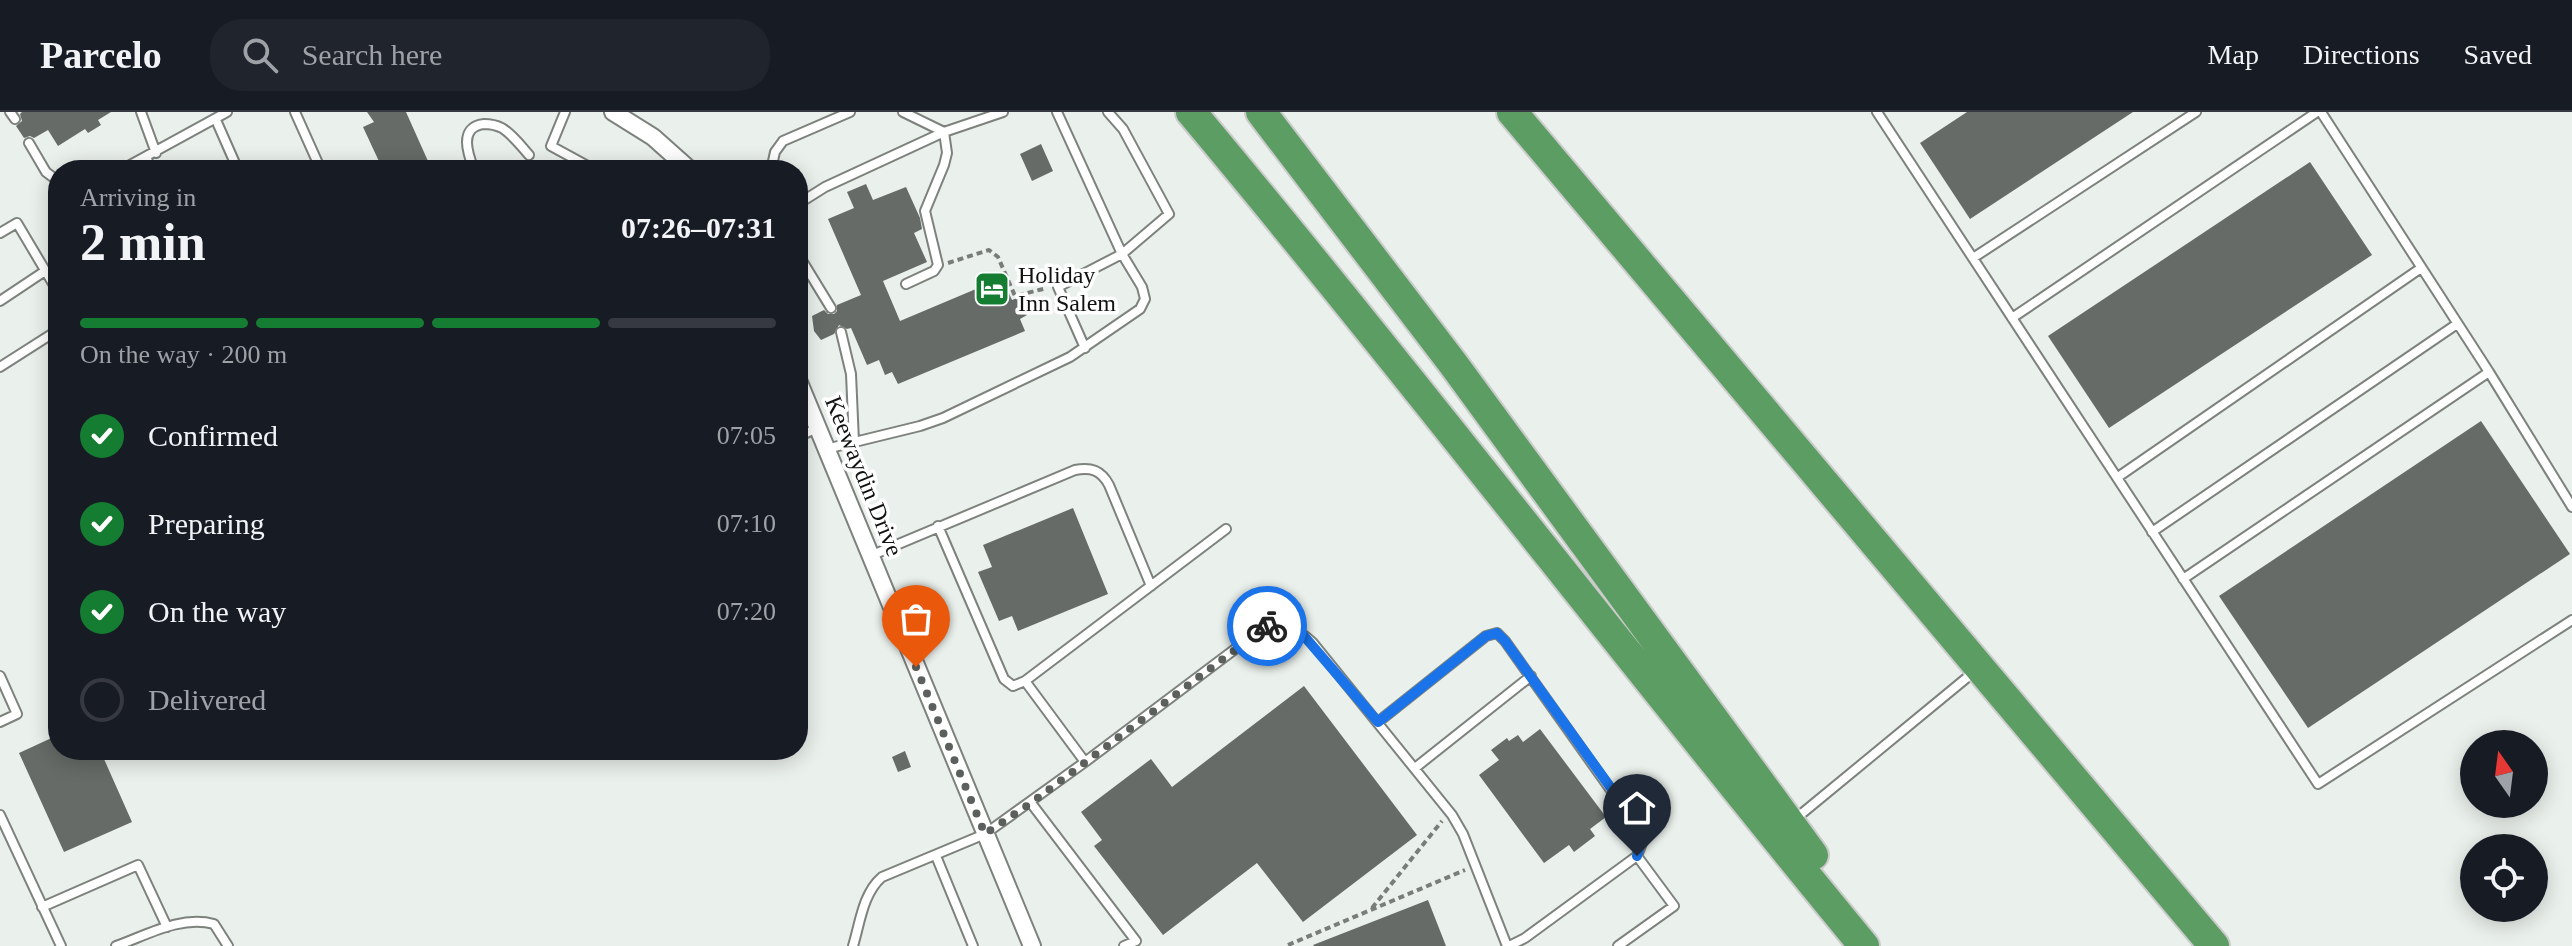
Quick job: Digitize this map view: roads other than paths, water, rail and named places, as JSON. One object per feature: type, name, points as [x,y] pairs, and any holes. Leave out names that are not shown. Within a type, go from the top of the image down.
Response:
[{"type":"highway","points":[[1191,112],[1290,230],[1717,768],[1864,946]]},
{"type":"highway","points":[[1261,112],[1454,365],[1880,946]]},
{"type":"highway","points":[[1512,112],[2214,946]]},
{"type":"street","points":[[613,112],[653,137],[679,160]]},
{"type":"street","name":"Keewaydin Drive","points":[[808,404],[1032,946]]},
{"type":"lane","points":[[141,112],[156,153]]},
{"type":"lane","points":[[140,160],[227,112]]},
{"type":"lane","points":[[295,112],[317,160]]},
{"type":"lane","points":[[565,112],[551,146],[577,160]]},
{"type":"lane","points":[[773,160],[783,141],[850,112]]},
{"type":"lane","points":[[903,112],[944,132]]},
{"type":"lane","points":[[808,198],[944,132],[1003,112]]},
{"type":"lane","points":[[826,449],[943,418],[1085,348],[1140,309],[1145,299],[1142,287],[1122,254],[1057,112]]},
{"type":"lane","points":[[1085,348],[1058,287],[1122,254],[1169,214],[1123,129],[1108,112]]},
{"type":"lane","points":[[1877,112],[2318,784],[2572,620]]},
{"type":"lane","points":[[1973,258],[2196,112]]},
{"type":"lane","points":[[2012,318],[2319,112],[2489,372],[2572,507]]},
{"type":"lane","points":[[216,120],[234,160]]},
{"type":"lane","points":[[471,160],[466,143],[472,128],[478,125],[490,124],[503,129],[529,155]]},
{"type":"lane","points":[[906,284],[934,271],[938,265],[925,211],[947,153],[944,132]]},
{"type":"lane","points":[[29,143],[48,174]]},
{"type":"lane","points":[[0,233],[17,223],[48,276]]},
{"type":"lane","points":[[2118,477],[2421,268]]},
{"type":"lane","points":[[808,270],[831,308]]},
{"type":"lane","points":[[0,301],[45,271]]},
{"type":"lane","points":[[2152,532],[2457,324]]},
{"type":"lane","points":[[841,332],[851,374],[854,442]]},
{"type":"lane","points":[[0,367],[48,336]]},
{"type":"lane","points":[[2183,579],[2489,372]]},
{"type":"lane","points":[[808,432],[818,428]]},
{"type":"lane","points":[[870,556],[1075,470],[1087,468],[1104,476],[1109,485],[1151,586]]},
{"type":"lane","points":[[938,526],[1004,679],[1013,686],[1025,681],[1226,529]]},
{"type":"lane","points":[[853,946],[874,884],[882,877],[985,834],[1031,803],[1267,625],[1282,624],[1298,629],[1449,811],[1463,834],[1508,946],[1525,938],[1637,856],[1642,843],[1640,831],[1497,633],[1486,636],[1378,722]]},
{"type":"lane","points":[[1790,823],[1979,668]]},
{"type":"lane","points":[[0,676],[17,714],[0,722]]},
{"type":"lane","points":[[1415,768],[1531,676]]},
{"type":"lane","points":[[1025,681],[1085,762]]},
{"type":"lane","points":[[1031,803],[1136,941],[1124,946]]},
{"type":"lane","points":[[0,815],[61,946]]},
{"type":"lane","points":[[936,856],[973,946]]},
{"type":"lane","points":[[1618,946],[1674,906],[1637,856]]},
{"type":"lane","points":[[42,907],[138,865],[167,927]]},
{"type":"lane","points":[[116,946],[167,927],[200,920],[214,924],[228,946]]},
{"type":"place","name":"Holiday Inn Salem","points":[[992,289]]}]
